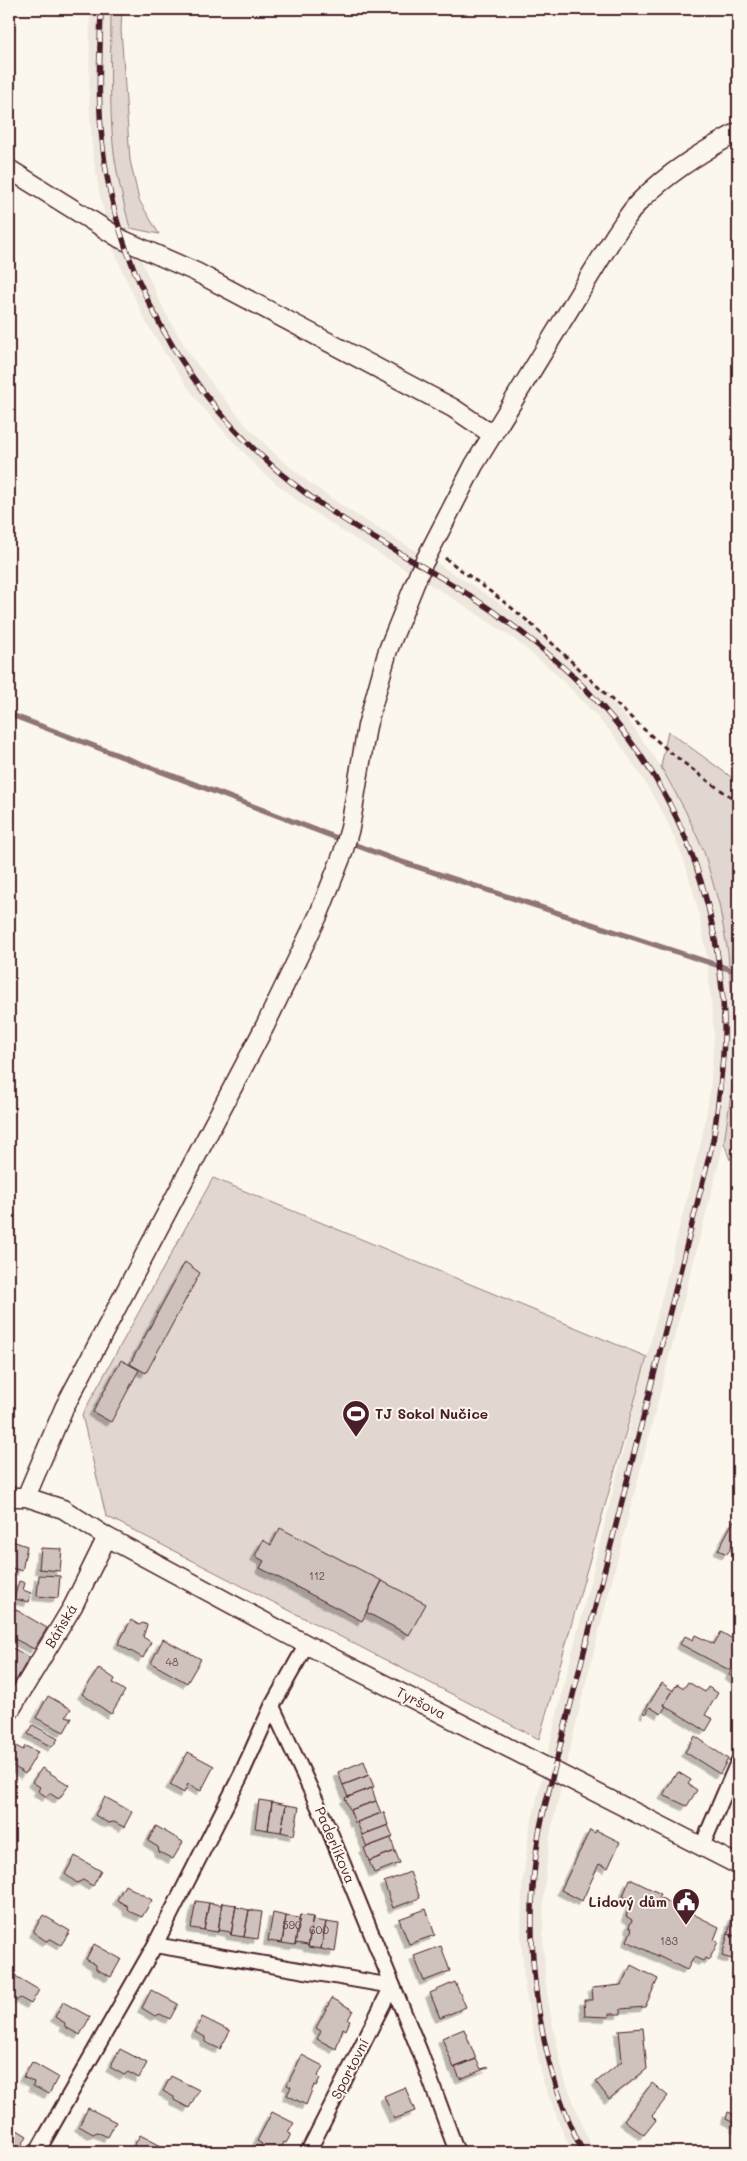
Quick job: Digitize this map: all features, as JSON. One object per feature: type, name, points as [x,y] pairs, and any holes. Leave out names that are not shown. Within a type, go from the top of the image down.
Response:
[{"type":"street","points":[[17,1497],[266,1026],[319,914],[343,853],[350,828],[367,726],[378,682],[403,608],[431,547],[474,465],[615,236],[639,202],[668,175],[699,153],[738,132]]},
{"type":"street","points":[[9,169],[121,239],[196,272],[453,408],[493,435]]},
{"type":"street","name":"Tyršova","points":[[17,1497],[63,1509],[107,1536],[307,1644],[738,1865]]},
{"type":"street","name":"Báňská","points":[[9,1712],[73,1606],[107,1536]]},
{"type":"street","points":[[37,2152],[155,1945],[241,1775],[272,1706],[307,1644]]},
{"type":"street","name":"Paderlíkova","points":[[272,1706],[327,1825],[420,2052],[457,2152]]},
{"type":"street","points":[[702,1846],[738,1762]]},
{"type":"street","points":[[155,1945],[392,1986]]},
{"type":"street","name":"Sportovní","points":[[308,2152],[392,1986]]},
{"type":"path","points":[[431,547],[528,622],[648,734],[723,792],[738,801]]},
{"type":"shaded area","points":[[90,9],[111,9],[110,95],[113,145],[120,187],[132,236],[165,312],[188,352],[246,425],[277,456],[311,484],[350,511],[474,586],[527,622],[568,655],[604,692],[632,725],[661,767],[685,810],[704,852],[719,904],[732,980],[735,1035],[731,1094],[724,1143],[583,1694],[550,1835],[544,1890],[543,1939],[546,1987],[553,2027],[564,2077],[594,2152],[571,2152],[543,2082],[525,1989],[521,1940],[522,1888],[529,1832],[563,1689],[702,1138],[710,1092],[714,1035],[707,957],[698,909],[684,860],[666,819],[616,738],[588,707],[553,671],[514,639],[462,604],[339,529],[298,501],[262,472],[200,404],[171,363],[146,322],[125,277],[111,243],[99,191],[92,148],[89,96]]},
{"type":"shaded area","points":[[111,9],[122,9],[121,29],[130,160],[139,200],[159,234],[130,228],[120,186],[114,155],[112,127],[110,76]]},
{"type":"shaded area","points":[[668,731],[738,782],[738,1129],[730,1160],[724,1143],[731,1094],[735,1035],[728,953],[719,904],[704,852],[685,810],[661,767]]},
{"type":"shaded area","name":"TJ Sokol Nučice","points":[[213,1178],[647,1357],[539,1739],[106,1516],[82,1415]]},
{"type":"building","points":[[185,1262],[200,1273],[146,1373],[130,1364]]},
{"type":"building","points":[[121,1360],[139,1370],[111,1422],[93,1412]]},
{"type":"building","points":[[734,1520],[738,1523],[738,1548],[732,1545],[727,1554],[718,1550]]},
{"type":"building","points":[[280,1528],[382,1581],[362,1621],[260,1568],[264,1561],[255,1556],[263,1540],[271,1545]]},
{"type":"building","points":[[9,1540],[27,1546],[22,1571],[9,1567]]},
{"type":"building","points":[[41,1548],[62,1549],[60,1571],[39,1569]]},
{"type":"building","points":[[39,1575],[60,1576],[58,1598],[37,1596]]},
{"type":"building","points":[[19,1581],[25,1583],[23,1590],[31,1593],[29,1602],[14,1599]]},
{"type":"building","points":[[382,1581],[426,1604],[409,1635],[366,1612]]},
{"type":"building","points":[[13,1608],[47,1628],[34,1649],[9,1636],[9,1615]]},
{"type":"building","points":[[131,1620],[139,1625],[143,1623],[147,1625],[143,1637],[151,1642],[143,1658],[118,1644]]},
{"type":"building","points":[[721,1632],[738,1642],[734,1655],[738,1657],[738,1680],[729,1675],[731,1671],[680,1644],[685,1636],[693,1640],[695,1635],[714,1644]]},
{"type":"building","points":[[163,1639],[201,1659],[187,1683],[151,1663]]},
{"type":"building","points":[[9,1646],[29,1657],[16,1681],[9,1677]]},
{"type":"building","points":[[99,1668],[115,1679],[113,1683],[125,1691],[111,1714],[82,1694]]},
{"type":"building","points":[[688,1682],[705,1692],[708,1687],[718,1693],[705,1715],[713,1719],[706,1731],[664,1705],[677,1684],[684,1688]]},
{"type":"building","points":[[662,1683],[673,1691],[664,1705],[666,1706],[661,1714],[650,1707],[646,1714],[644,1712]]},
{"type":"building","points":[[48,1696],[71,1709],[66,1716],[72,1718],[64,1732],[36,1718]]},
{"type":"building","points":[[33,1725],[58,1739],[52,1747],[28,1734]]},
{"type":"building","points":[[695,1736],[728,1759],[720,1774],[685,1752]]},
{"type":"building","points":[[9,1742],[23,1750],[25,1746],[38,1752],[25,1774],[9,1763]]},
{"type":"building","points":[[188,1752],[214,1766],[201,1791],[188,1784],[184,1793],[170,1785]]},
{"type":"building","points":[[364,1761],[369,1775],[343,1785],[338,1772]]},
{"type":"building","points":[[42,1768],[69,1785],[59,1799],[49,1793],[47,1797],[38,1791],[40,1787],[32,1782]]},
{"type":"building","points":[[678,1772],[691,1780],[688,1784],[697,1790],[687,1806],[663,1795]]},
{"type":"building","points":[[369,1775],[374,1787],[348,1797],[343,1785]]},
{"type":"building","points":[[372,1788],[376,1801],[350,1810],[345,1798]]},
{"type":"building","points":[[105,1797],[132,1812],[124,1827],[114,1822],[108,1823],[95,1815]]},
{"type":"building","points":[[259,1800],[272,1802],[268,1830],[255,1828]]},
{"type":"building","points":[[376,1801],[381,1813],[355,1823],[350,1810]]},
{"type":"building","points":[[272,1802],[286,1805],[281,1832],[268,1830]]},
{"type":"building","points":[[286,1805],[299,1807],[294,1835],[281,1832]]},
{"type":"building","points":[[384,1812],[388,1825],[362,1835],[357,1822]]},
{"type":"building","points":[[388,1825],[393,1837],[367,1847],[362,1835]]},
{"type":"building","points":[[156,1826],[183,1842],[173,1859],[159,1852],[158,1847],[148,1841]]},
{"type":"building","points":[[590,1830],[595,1833],[596,1830],[620,1842],[608,1868],[599,1864],[582,1901],[561,1890]]},
{"type":"building","points":[[391,1838],[395,1851],[369,1861],[364,1848]]},
{"type":"building","points":[[395,1851],[400,1863],[374,1873],[369,1861]]},
{"type":"building","points":[[75,1856],[101,1871],[93,1886],[83,1880],[77,1883],[65,1874]]},
{"type":"building","points":[[410,1872],[420,1898],[393,1908],[384,1882]]},
{"type":"building","points":[[630,1879],[661,1894],[659,1897],[719,1927],[714,1940],[718,1942],[709,1960],[705,1958],[703,1961],[694,1957],[687,1970],[627,1941],[632,1929],[629,1927],[632,1920],[626,1916],[632,1901],[623,1896]]},
{"type":"building","points":[[125,1885],[152,1900],[142,1917],[128,1911],[127,1906],[117,1900]]},
{"type":"building","points":[[196,1901],[209,1903],[204,1930],[191,1928]]},
{"type":"building","points":[[222,1902],[218,1932],[204,1930],[209,1903],[221,1905]]},
{"type":"building","points":[[222,1903],[236,1905],[231,1935],[230,1932],[219,1930],[218,1932]]},
{"type":"building","points":[[236,1905],[236,1907],[249,1910],[244,1937],[231,1935]]},
{"type":"building","points":[[738,1907],[738,1937],[728,1934]]},
{"type":"building","points":[[426,1909],[435,1935],[409,1944],[399,1919]]},
{"type":"building","points":[[249,1910],[262,1912],[258,1939],[244,1937]]},
{"type":"building","points":[[273,1913],[286,1916],[282,1943],[268,1941]]},
{"type":"building","points":[[43,1915],[70,1931],[61,1945],[51,1939],[46,1941],[33,1932]]},
{"type":"building","points":[[300,1915],[295,1945],[282,1943],[286,1916],[299,1918]]},
{"type":"building","points":[[300,1915],[313,1917],[308,1947],[308,1945],[296,1943],[295,1945]]},
{"type":"building","points":[[313,1917],[313,1920],[326,1922],[321,1949],[308,1947]]},
{"type":"building","points":[[326,1922],[339,1924],[335,1952],[321,1949]]},
{"type":"building","points":[[728,1934],[737,1937],[732,1959],[722,1956]]},
{"type":"building","points":[[94,1944],[121,1959],[111,1977],[96,1969],[96,1965],[86,1959]]},
{"type":"building","points":[[441,1946],[450,1971],[424,1981],[414,1956]]},
{"type":"building","points":[[631,1965],[658,1979],[645,2007],[621,2009],[621,2014],[609,2014],[609,2017],[585,2016],[584,2000],[593,2000],[592,1988],[621,1985]]},
{"type":"building","points":[[12,1974],[39,1990],[31,2004],[20,1998],[16,2001],[10,1998],[9,1980]]},
{"type":"building","points":[[455,1982],[466,2007],[440,2018],[430,1993]]},
{"type":"building","points":[[151,1990],[178,2004],[170,2019],[160,2014],[155,2016],[142,2008]]},
{"type":"building","points":[[332,1998],[353,2010],[346,2030],[343,2028],[336,2049],[317,2039],[321,2031],[316,2028]]},
{"type":"building","points":[[63,2002],[90,2017],[80,2035],[65,2027],[65,2023],[55,2017]]},
{"type":"building","points":[[202,2017],[230,2031],[220,2049],[205,2042],[205,2037],[195,2032]]},
{"type":"building","points":[[643,2028],[647,2069],[609,2099],[596,2082],[622,2061],[619,2030]]},
{"type":"building","points":[[464,2029],[476,2059],[454,2068],[442,2038]]},
{"type":"building","points":[[120,2049],[147,2063],[139,2078],[128,2072],[124,2075],[110,2067]]},
{"type":"building","points":[[302,2055],[323,2066],[318,2076],[320,2078],[316,2086],[314,2085],[306,2105],[287,2095],[291,2087],[287,2085]]},
{"type":"building","points":[[476,2059],[481,2069],[489,2067],[460,2079],[455,2067]]},
{"type":"building","points":[[32,2062],[58,2077],[49,2094],[33,2086],[34,2082],[23,2077]]},
{"type":"building","points":[[171,2076],[199,2090],[189,2108],[174,2100],[174,2097],[163,2091]]},
{"type":"building","points":[[652,2083],[668,2096],[652,2116],[656,2120],[644,2135],[624,2120]]},
{"type":"building","points":[[405,2087],[415,2111],[394,2119],[384,2096]]},
{"type":"building","points":[[88,2108],[116,2122],[108,2137],[97,2132],[93,2134],[79,2126]]},
{"type":"building","points":[[272,2112],[294,2123],[288,2133],[291,2134],[279,2152],[258,2152],[262,2144],[257,2141]]},
{"type":"building","points":[[728,2112],[738,2116],[738,2128],[735,2127],[736,2124],[726,2119]]},
{"type":"building","points":[[9,2125],[27,2136],[18,2152],[9,2149]]},
{"type":"building","points":[[140,2135],[167,2149],[166,2152],[137,2152],[132,2150]]},
{"type":"waterway","points":[[9,714],[390,858],[738,972]]},
{"type":"railway","points":[[101,9],[100,113],[103,148],[112,203],[128,255],[139,281],[178,355],[219,411],[251,446],[286,478],[344,520],[449,582],[515,627],[557,661],[595,698],[628,738],[657,781],[681,828],[700,879],[714,934],[722,985],[724,1024],[721,1076],[713,1141],[544,1809],[534,1873],[533,1955],[544,2037],[553,2077],[583,2152]]},
{"type":"place","name":"TJ Sokol Nučice","points":[[356,1438]]},
{"type":"place","name":"Lidový dům","points":[[686,1926]]}]
